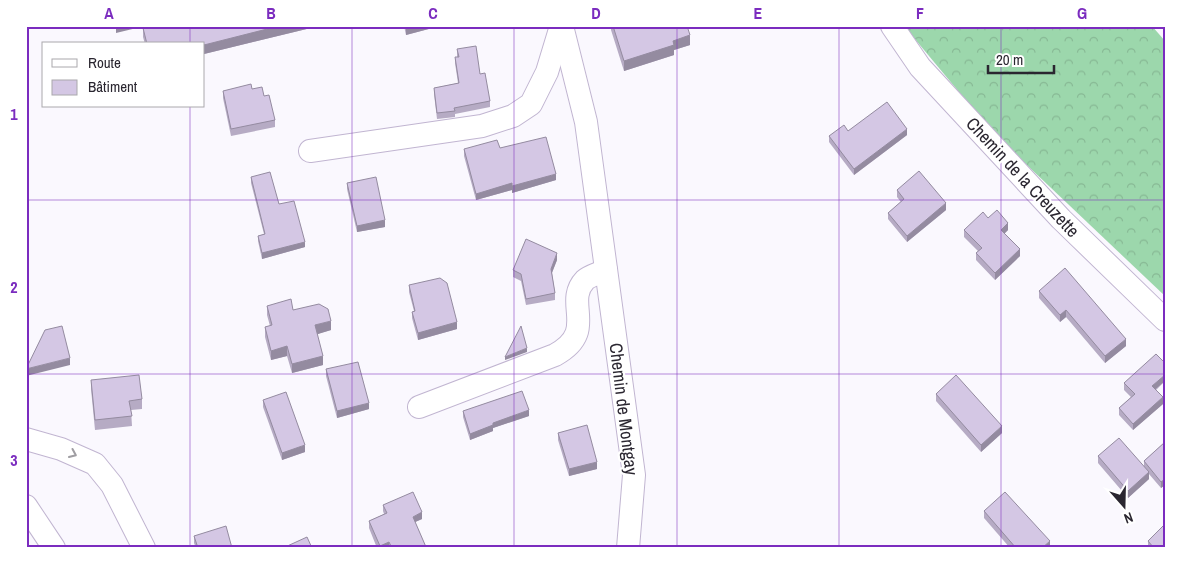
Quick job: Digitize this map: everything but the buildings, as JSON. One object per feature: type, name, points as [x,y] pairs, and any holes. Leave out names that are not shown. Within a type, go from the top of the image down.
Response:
[{"type":"street","points":[[310,151],[482,126],[513,116],[531,104],[547,72],[561,26]]},
{"type":"street","name":"Chemin de Montgay","points":[[561,26],[586,122],[634,476],[628,548]]},
{"type":"street","name":"Chemin de la Creuzette","points":[[892,26],[920,66],[1055,212],[1165,320]]},
{"type":"street","points":[[419,407],[556,355],[568,348],[578,334],[578,292],[585,280],[606,270]]},
{"type":"street","points":[[26,439],[61,449],[95,464],[112,485],[144,548]]},
{"type":"street","points":[[26,506],[54,548]]},
{"type":"green space","points":[[904,26],[1152,26],[1165,41],[1165,296],[994,134]]}]
